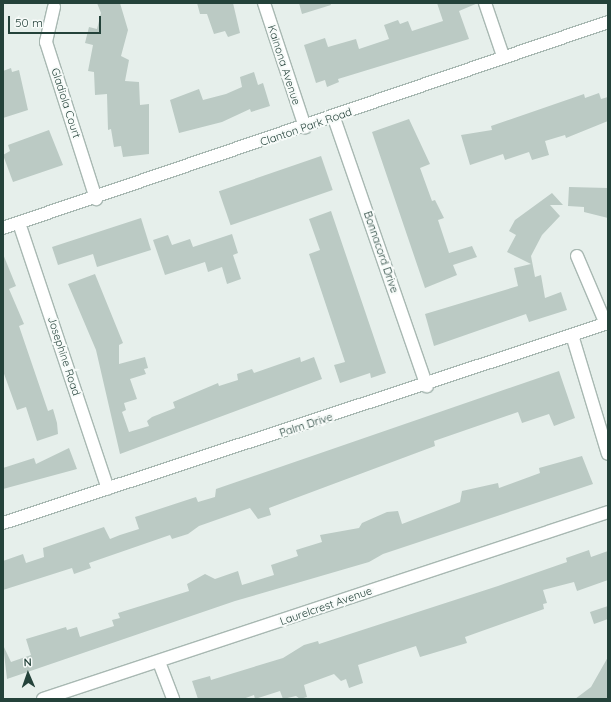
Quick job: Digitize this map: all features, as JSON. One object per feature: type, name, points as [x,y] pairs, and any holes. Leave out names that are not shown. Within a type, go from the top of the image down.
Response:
[{"type":"street","name":"Kainona Avenue","points":[[264,3],[305,127]]},
{"type":"street","points":[[485,3],[503,56]]},
{"type":"street","name":"Gladiola Court","points":[[54,7],[46,42],[96,199]]},
{"type":"street","name":"Clanton Park Road","points":[[3,228],[96,199],[334,118],[503,56],[608,22]]},
{"type":"street","name":"Bonnacord Drive","points":[[334,118],[427,386]]},
{"type":"street","name":"Josephine Road","points":[[19,223],[108,489]]},
{"type":"street","points":[[577,256],[607,324]]},
{"type":"street","name":"Palm Drive","points":[[3,523],[427,386],[572,334],[607,324]]},
{"type":"street","points":[[572,334],[608,454]]},
{"type":"street","name":"Laurelcrest Avenue","points":[[43,699],[159,662],[608,512]]},
{"type":"street","points":[[159,662],[173,699]]},
{"type":"building","points":[[97,3],[120,3],[128,30],[121,56],[129,60],[125,81],[139,82],[140,105],[149,104],[149,154],[123,157],[121,146],[114,147],[111,129],[108,130],[107,94],[95,95],[94,72],[88,71],[93,45],[85,43],[89,27],[97,29],[101,13]]},
{"type":"building","points":[[197,3],[233,3],[240,33],[228,37],[225,31],[214,34],[207,14],[200,14]]},
{"type":"building","points":[[299,3],[330,3],[331,5],[302,14]]},
{"type":"building","points":[[437,3],[478,3],[459,11],[469,39],[338,79],[339,82],[327,87],[325,80],[316,83],[304,45],[325,38],[328,47],[356,39],[359,49],[389,39],[384,25],[398,20],[400,24],[408,21],[412,31],[443,21]]},
{"type":"building","points":[[11,68],[12,72],[19,70],[28,110],[3,118],[3,71]]},
{"type":"building","points":[[254,72],[258,85],[263,83],[270,106],[251,112],[250,109],[222,122],[179,133],[170,100],[199,89],[203,100],[226,94],[242,87],[240,77]]},
{"type":"building","points":[[599,93],[601,99],[608,97],[608,121],[566,138],[565,135],[545,141],[549,155],[532,160],[529,152],[505,160],[503,154],[470,165],[461,135],[492,130],[491,126],[584,94],[585,98]]},
{"type":"building","points":[[409,119],[430,164],[420,168],[432,201],[435,200],[444,218],[438,220],[449,253],[472,246],[477,257],[453,265],[457,275],[425,288],[372,132]]},
{"type":"building","points":[[49,130],[63,165],[13,182],[3,155],[10,151],[8,145]]},
{"type":"building","points":[[321,156],[333,190],[231,225],[219,191]]},
{"type":"building","points":[[569,187],[608,188],[608,218],[584,212],[584,207],[568,206]]},
{"type":"building","points":[[552,193],[563,205],[550,205],[560,216],[542,235],[531,256],[535,277],[541,275],[545,298],[561,292],[567,310],[529,322],[526,314],[434,346],[425,314],[518,286],[514,268],[531,264],[507,252],[516,235],[509,231],[515,220]]},
{"type":"building","points":[[331,211],[386,373],[371,378],[370,373],[340,383],[334,365],[345,362],[309,254],[320,250],[309,219]]},
{"type":"building","points":[[141,218],[151,250],[97,267],[93,254],[58,265],[52,247]]},
{"type":"building","points":[[232,234],[238,253],[233,255],[241,279],[227,284],[222,267],[208,272],[205,262],[165,275],[153,240],[168,235],[172,245],[190,239],[193,247]]},
{"type":"building","points":[[3,254],[16,286],[9,289],[24,324],[19,326],[48,411],[53,409],[57,423],[58,434],[37,441],[26,407],[17,410],[3,371]]},
{"type":"building","points":[[95,274],[123,343],[119,345],[119,364],[145,357],[148,368],[144,369],[146,374],[130,379],[137,399],[124,403],[126,410],[122,412],[129,432],[149,426],[147,421],[152,417],[175,408],[173,402],[218,383],[219,386],[238,380],[237,374],[252,369],[254,373],[300,357],[301,362],[314,357],[322,379],[120,454],[96,350],[68,284]]},
{"type":"building","points":[[559,371],[575,418],[554,426],[549,414],[522,423],[518,412],[434,441],[435,446],[269,508],[271,515],[258,519],[250,508],[199,526],[188,534],[172,539],[170,535],[89,563],[91,568],[74,574],[72,568],[3,590],[3,561],[23,554],[26,563],[44,557],[43,548],[104,527],[110,539],[139,529],[135,517],[196,497],[198,502],[215,497],[216,489]]},
{"type":"building","points":[[69,448],[77,469],[3,489],[3,468],[34,458],[36,464]]},
{"type":"building","points":[[582,456],[593,484],[383,554],[369,562],[235,601],[7,679],[3,645],[11,662],[31,655],[26,639],[66,627],[67,630],[77,627],[80,637],[114,626],[112,620],[120,618],[118,613],[189,591],[187,584],[205,574],[215,579],[238,571],[242,585],[274,575],[271,565],[298,556],[296,550],[322,542],[320,535],[359,528],[362,523],[387,512],[398,511],[402,524],[460,502],[462,491],[498,483],[499,488],[540,473],[539,468]]},
{"type":"building","points":[[589,550],[591,557],[608,551],[608,580],[577,591],[574,582],[543,590],[547,603],[543,604],[544,609],[465,637],[467,643],[420,657],[416,646],[358,665],[363,683],[349,688],[346,679],[341,681],[334,674],[304,685],[307,697],[300,699],[296,696],[283,699],[280,691],[255,699],[254,695],[243,699],[198,699],[192,681],[210,676],[211,680],[283,658],[304,645],[318,641],[319,644],[498,586],[567,562],[566,558]]},
{"type":"building","points":[[608,606],[608,619],[594,624],[590,612]]},
{"type":"building","points":[[608,657],[608,699],[575,699],[591,687]]}]
